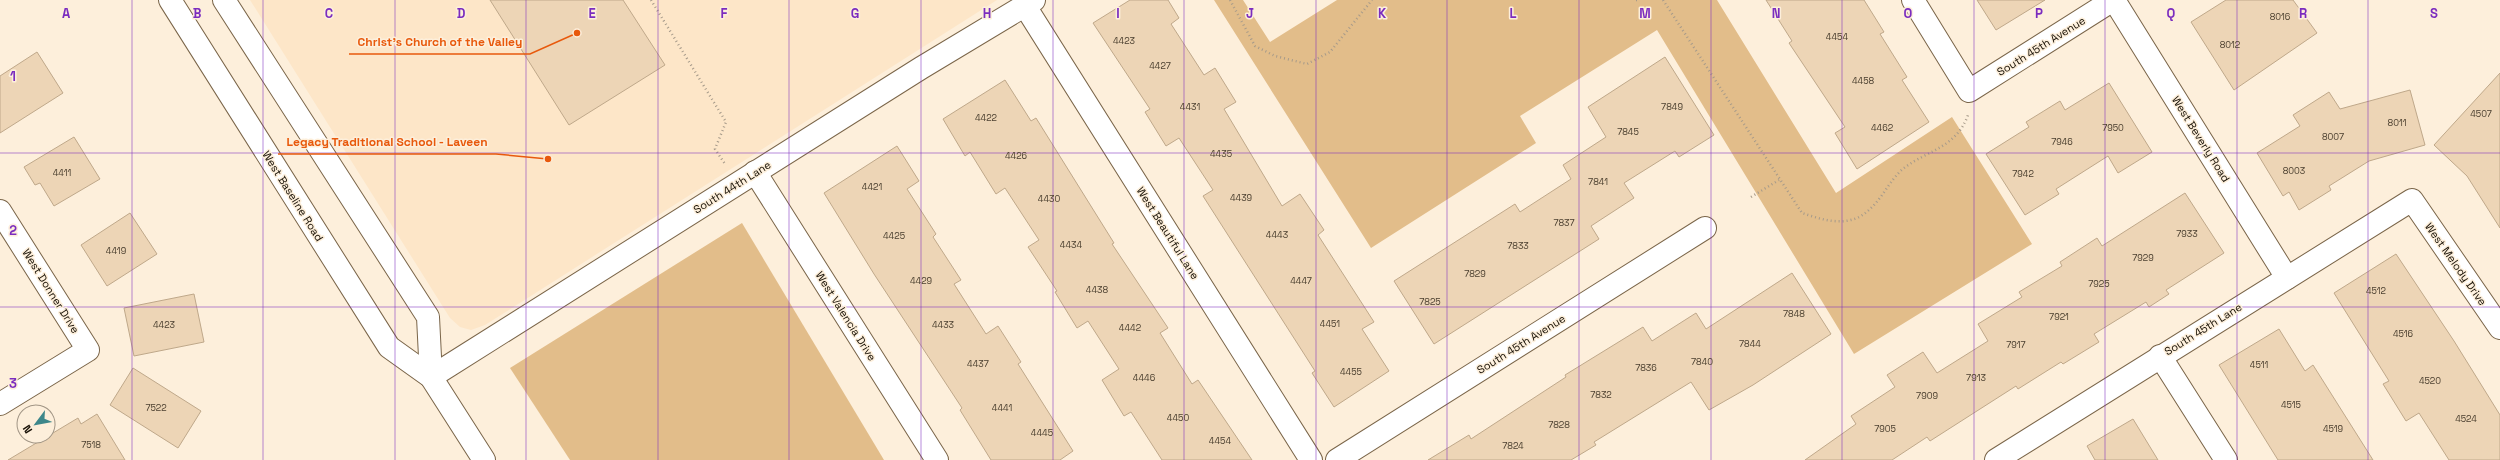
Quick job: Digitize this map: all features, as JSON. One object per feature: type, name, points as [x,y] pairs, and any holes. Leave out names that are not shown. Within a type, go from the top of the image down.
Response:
[{"type":"street","name":"West Baseline Road","points":[[170,0],[389,347],[431,377],[484,460]]},
{"type":"street","name":"West Baseline Road","points":[[224,0],[428,317],[431,377]]},
{"type":"street","points":[[1913,0],[1970,100]]},
{"type":"street","name":"South 45th Avenue","points":[[1970,100],[2114,0]]},
{"type":"street","name":"West Beverly Road","points":[[2114,0],[2287,278]]},
{"type":"street","name":"South 44th Lane","points":[[431,377],[921,68],[1030,3]]},
{"type":"street","name":"West Beautiful Lane","points":[[1030,3],[1311,460]]},
{"type":"street","name":"West Valencia Drive","points":[[755,172],[936,460]]},
{"type":"street","name":"South 45th Lane","points":[[1996,460],[2160,356],[2412,200]]},
{"type":"street","name":"West Melody Drive","points":[[2412,200],[2500,328]]},
{"type":"street","name":"West Donner Drive","points":[[0,211],[88,350],[0,404]]},
{"type":"street","name":"South 45th Avenue","points":[[1337,460],[1705,228]]},
{"type":"street","points":[[2160,356],[2226,460]]},
{"type":"path","points":[[651,0],[726,122],[716,149],[725,165]]},
{"type":"path","points":[[1230,0],[1254,46],[1275,56],[1307,64],[1330,52],[1372,0]]},
{"type":"path","points":[[1663,0],[1779,180],[1802,213],[1830,222],[1858,217],[1878,202],[1904,168],[1937,151],[1964,127],[1970,100]]},
{"type":"path","points":[[1751,197],[1779,180]]},
{"type":"shaded area","points":[[250,0],[997,0],[485,325],[471,330],[460,327],[450,318]]},
{"type":"shaded area","points":[[1214,0],[1243,0],[1270,42],[1337,0],[1717,0],[1836,193],[1952,117],[2032,244],[1854,354],[1657,30],[1520,116],[1536,143],[1371,248]]},
{"type":"shaded area","points":[[742,223],[884,460],[570,460],[510,368]]},
{"type":"building","points":[[490,0],[623,0],[665,65],[569,125]]},
{"type":"building","points":[[1130,0],[1168,0],[1179,18],[1171,24],[1204,75],[1215,68],[1236,102],[1224,109],[1282,206],[1300,194],[1324,230],[1318,235],[1374,322],[1362,329],[1389,371],[1334,407],[1312,373],[1315,371],[1203,196],[1213,190],[1179,138],[1166,146],[1145,112],[1150,109],[1093,23]]},
{"type":"building","points":[[1766,0],[1864,0],[1884,32],[1880,34],[1907,77],[1902,80],[1929,122],[1857,169],[1835,133],[1845,127],[1789,43],[1792,41]]},
{"type":"building","points":[[1977,0],[2045,0],[1996,30]]},
{"type":"building","points":[[2226,0],[2293,0],[2317,33],[2234,90],[2191,22]]},
{"type":"building","points":[[37,52],[63,93],[0,133],[0,76]]},
{"type":"building","points":[[1665,57],[1714,135],[1679,157],[1675,151],[1624,183],[1634,198],[1591,226],[1599,239],[1434,344],[1394,281],[1515,204],[1520,212],[1571,179],[1563,165],[1606,137],[1588,107]]},
{"type":"building","points":[[2500,73],[2500,228],[2467,176],[2434,145]]},
{"type":"building","points":[[1005,80],[1031,121],[1036,118],[1114,243],[1112,244],[1168,328],[1160,333],[1192,384],[1198,380],[1252,460],[1162,460],[1131,412],[1124,416],[1102,380],[1119,369],[1088,321],[1077,328],[1055,292],[1057,291],[1028,247],[1039,240],[1005,188],[996,194],[970,152],[965,156],[943,119]]},
{"type":"building","points":[[2109,83],[2152,152],[2118,173],[2108,156],[2056,189],[2059,194],[2025,215],[1986,154],[2029,127],[2026,122],[2060,101],[2065,110]]},
{"type":"building","points":[[2410,90],[2425,145],[2369,161],[2329,186],[2331,190],[2299,210],[2289,192],[2283,196],[2257,153],[2300,126],[2293,115],[2329,92],[2340,109]]},
{"type":"building","points":[[74,137],[100,179],[54,206],[40,183],[35,185],[24,167]]},
{"type":"building","points":[[897,146],[919,181],[907,189],[936,234],[933,237],[961,280],[954,284],[986,334],[998,326],[1021,362],[1018,364],[1073,451],[1060,460],[991,460],[960,410],[962,408],[874,274],[824,193]]},
{"type":"building","points":[[2185,193],[2224,253],[2166,290],[2169,294],[2149,307],[2146,302],[2094,334],[2099,342],[2063,364],[2061,362],[2018,389],[2016,386],[1930,441],[1927,437],[1892,460],[1805,460],[1856,424],[1851,416],[1895,387],[1887,375],[1923,352],[1937,373],[1988,341],[1978,324],[2022,297],[2019,292],[2062,266],[2060,262],[2097,238],[2102,246]]},
{"type":"building","points":[[130,213],[157,254],[107,286],[81,245]]},
{"type":"building","points":[[2396,254],[2454,341],[2500,415],[2500,460],[2449,460],[2419,413],[2406,421],[2383,384],[2389,381],[2334,293]]},
{"type":"building","points":[[1792,273],[1831,334],[1753,385],[1709,410],[1691,382],[1594,442],[1596,445],[1571,460],[1428,460],[1469,435],[1471,439],[1566,377],[1565,375],[1643,327],[1652,341],[1696,313],[1706,329]]},
{"type":"building","points":[[194,294],[204,342],[134,356],[124,308]]},
{"type":"building","points":[[2279,329],[2305,371],[2313,365],[2373,460],[2278,460],[2219,365]]},
{"type":"building","points":[[133,368],[201,411],[178,448],[110,405]]},
{"type":"building","points":[[97,414],[125,460],[8,460],[35,444],[56,444],[56,431],[78,418],[81,424]]},
{"type":"building","points":[[2133,419],[2158,460],[2095,460],[2087,446]]},
{"type":"place","name":"Christ's Church of the Valley","points":[[577,33]]},
{"type":"place","name":"Legacy Traditional School - Laveen","points":[[548,159]]}]
